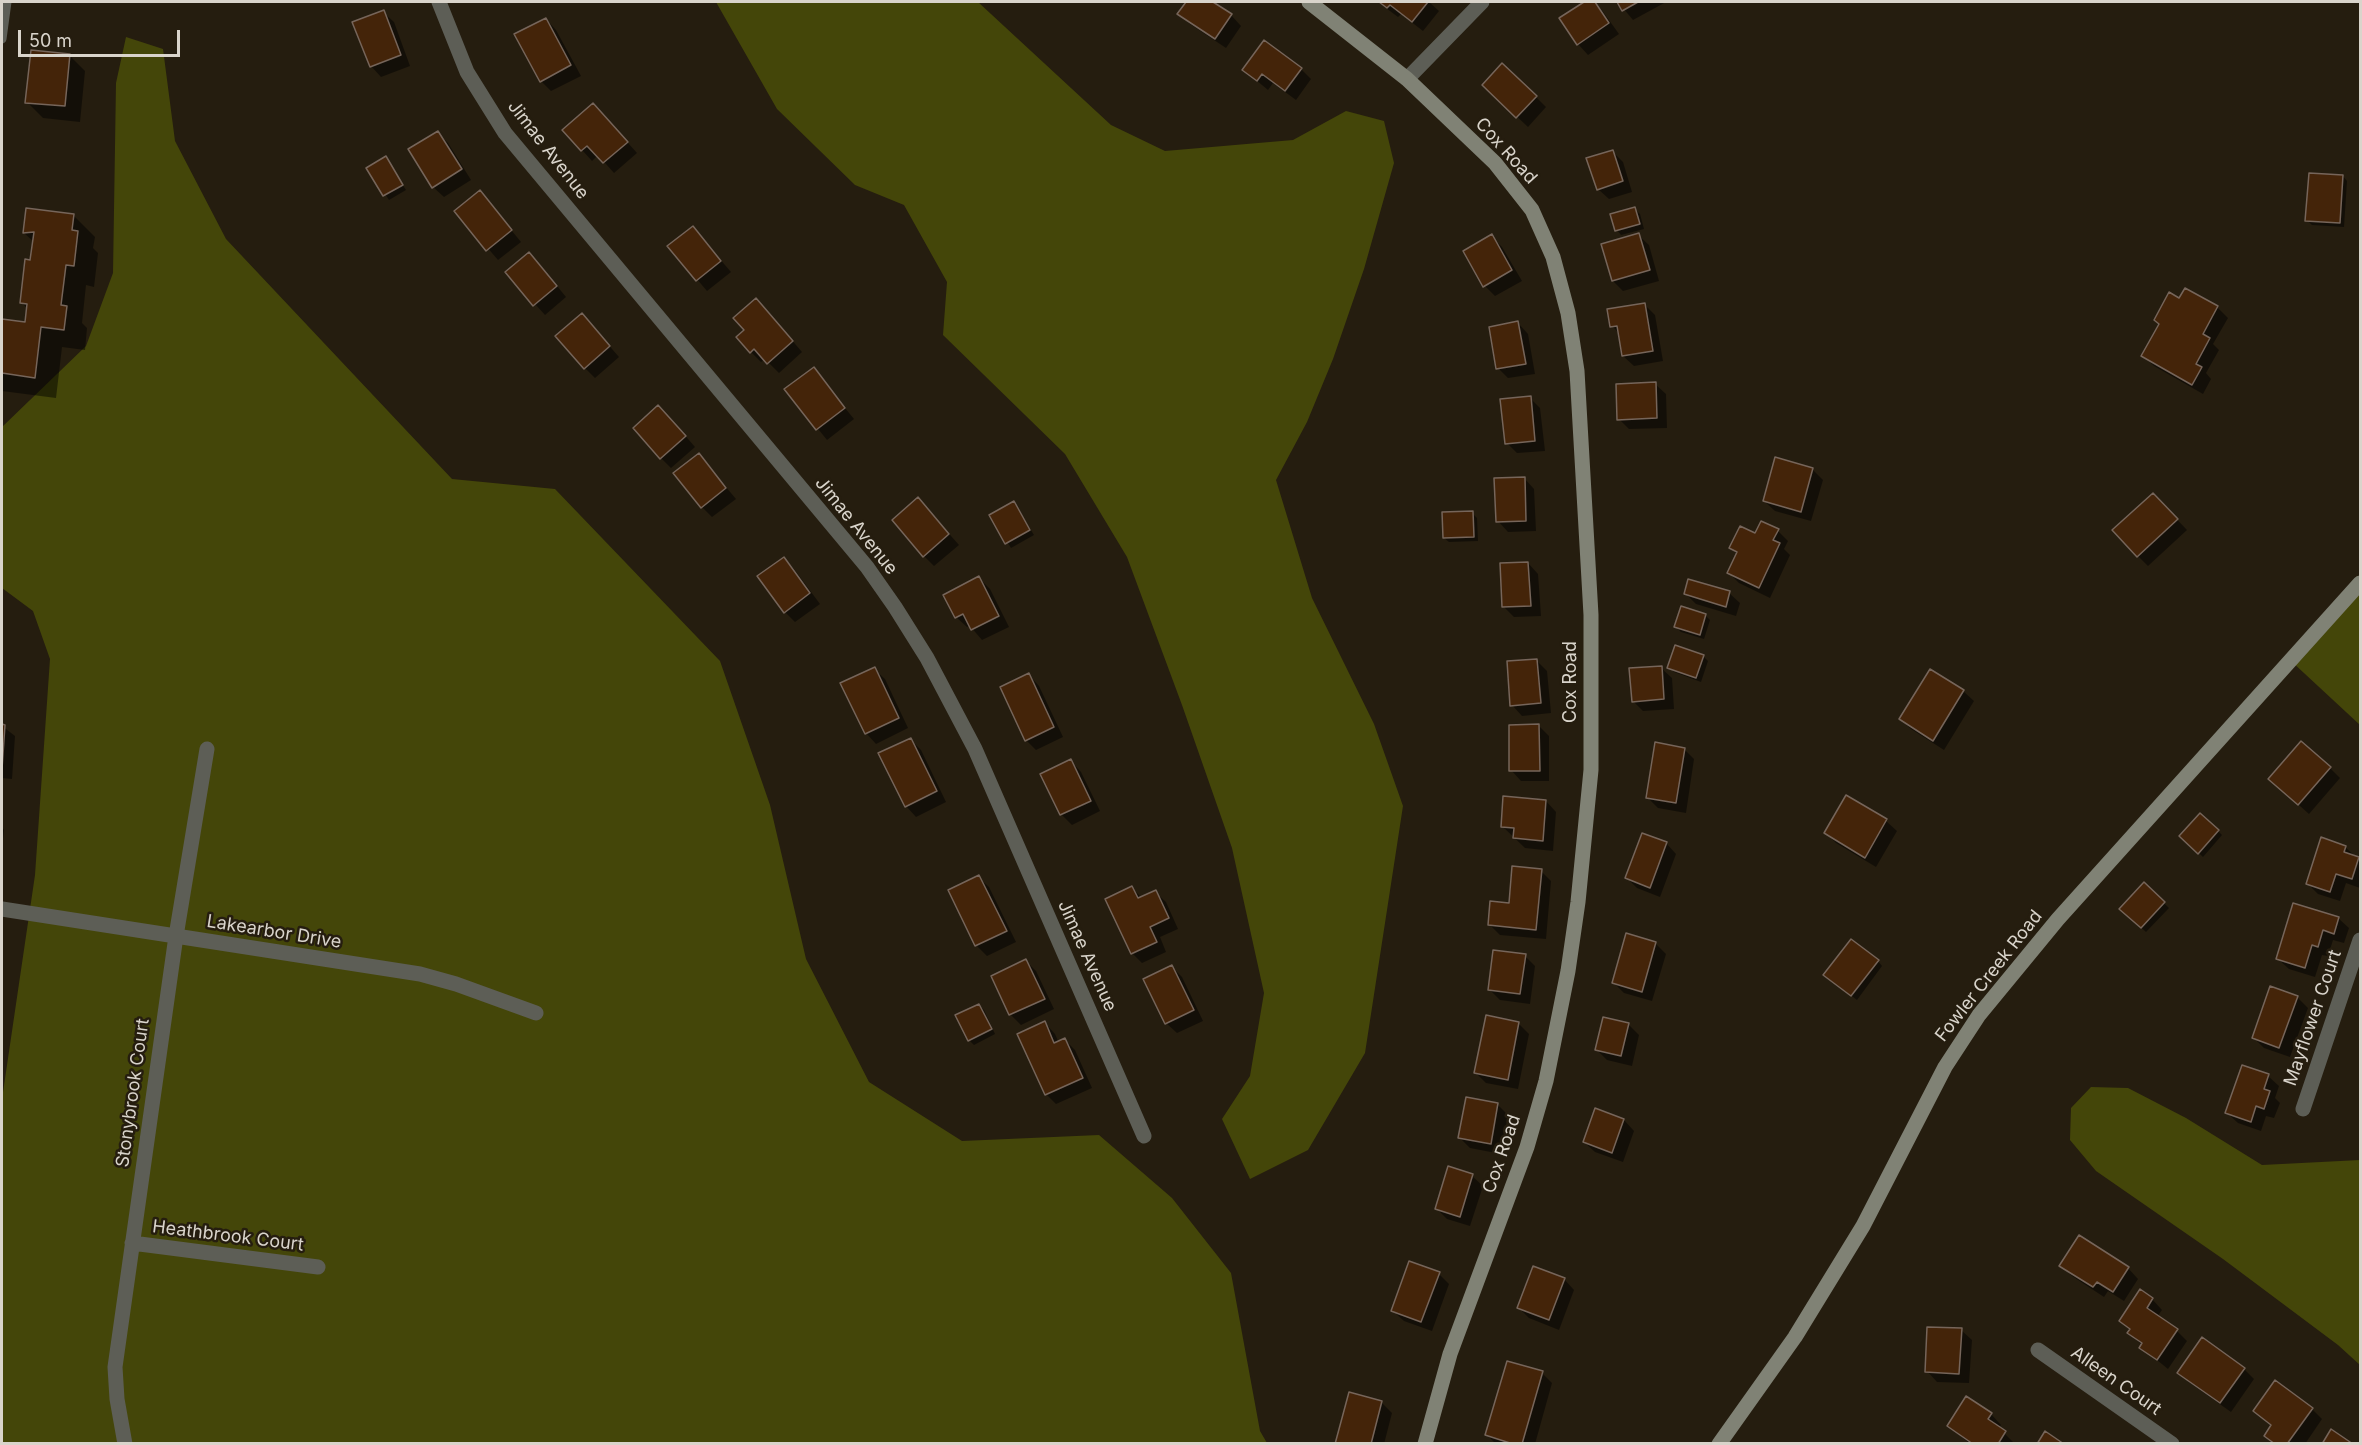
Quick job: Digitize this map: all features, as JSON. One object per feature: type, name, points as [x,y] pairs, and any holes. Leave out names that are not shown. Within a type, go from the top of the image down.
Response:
[{"type":"street","name":"Jimae Avenue","points":[[439,2],[467,72],[505,133],[867,567],[927,658],[975,749],[1144,1136]]},
{"type":"street","name":"Cox Road","points":[[1308,2],[1407,79],[1495,162],[1532,210],[1553,257],[1568,313],[1577,371],[1590,615],[1591,770],[1578,902],[1548,1070],[1527,1147],[1450,1354],[1425,1443]]},
{"type":"street","points":[[1407,79],[1482,2]]},
{"type":"street","name":"Fowler Creek Road","points":[[1719,1443],[1795,1337],[1820,1297],[1863,1226],[1945,1067],[1979,1015],[2058,919],[2361,583]]},
{"type":"street","name":"Stonybrook Court","points":[[125,1443],[117,1398],[115,1367],[176,936],[207,749]]},
{"type":"street","name":"Lakearbor Drive","points":[[2,909],[420,974],[456,984],[536,1013]]},
{"type":"street","name":"Mayflower Court","points":[[2303,1109],[2358,958],[2361,940]]},
{"type":"street","name":"Heathbrook Court","points":[[132,1243],[318,1267]]},
{"type":"street","name":"Alleen Court","points":[[2038,1350],[2172,1443]]},
{"type":"lane","points":[[2,39],[7,2]]},
{"type":"shaded area","points":[[716,2],[978,2],[1111,125],[1165,151],[1293,140],[1346,111],[1384,121],[1394,163],[1364,269],[1333,359],[1307,422],[1276,480],[1312,598],[1374,724],[1403,806],[1365,1053],[1308,1150],[1250,1179],[1222,1119],[1250,1076],[1264,993],[1232,848],[1127,557],[1065,454],[943,335],[947,282],[904,205],[855,185],[777,109]]},
{"type":"shaded area","points":[[126,37],[163,49],[175,141],[226,239],[452,479],[555,489],[720,661],[770,805],[806,959],[869,1082],[962,1141],[1099,1135],[1172,1198],[1231,1273],[1260,1431],[1267,1443],[2,1443],[2,1099],[35,875],[50,659],[33,611],[2,588],[2,427],[86,346],[113,273],[116,83]]},
{"type":"shaded area","points":[[2360,592],[2360,725],[2291,661]]},
{"type":"shaded area","points":[[2091,1087],[2128,1088],[2186,1118],[2262,1165],[2360,1160],[2360,1365],[2338,1345],[2223,1259],[2096,1171],[2070,1140],[2071,1108]]},
{"type":"building","points":[[1186,2],[1213,2],[1232,14],[1215,39],[1177,14]]},
{"type":"building","points":[[1379,2],[1428,2],[1412,22],[1390,5],[1387,8]]},
{"type":"building","points":[[1584,2],[1595,2],[1609,23],[1577,45],[1559,18]]},
{"type":"building","points":[[1617,2],[1638,2],[1622,11]]},
{"type":"building","points":[[384,10],[401,55],[370,67],[352,22]]},
{"type":"building","points":[[546,18],[571,65],[540,82],[514,34]]},
{"type":"building","points":[[1264,40],[1302,68],[1285,91],[1262,74],[1257,81],[1242,70]]},
{"type":"building","points":[[31,50],[70,54],[65,106],[25,103]]},
{"type":"building","points":[[1502,63],[1537,96],[1516,118],[1482,85]]},
{"type":"building","points":[[593,103],[628,142],[603,163],[587,146],[581,151],[562,130]]},
{"type":"building","points":[[438,131],[462,169],[432,188],[408,149]]},
{"type":"building","points":[[1613,150],[1623,181],[1597,190],[1586,158]]},
{"type":"building","points":[[386,156],[403,185],[383,196],[366,168]]},
{"type":"building","points":[[2309,173],[2343,175],[2340,223],[2305,221]]},
{"type":"building","points":[[480,190],[512,230],[486,251],[454,211]]},
{"type":"building","points":[[1635,207],[1640,224],[1615,231],[1610,214]]},
{"type":"building","points":[[26,208],[74,214],[72,230],[78,231],[74,266],[66,265],[61,305],[67,306],[64,330],[41,327],[35,378],[2,373],[2,319],[25,322],[27,304],[20,303],[25,259],[30,260],[34,232],[23,233]]},
{"type":"building","points":[[693,226],[721,261],[696,281],[667,246]]},
{"type":"building","points":[[1639,233],[1650,270],[1612,281],[1601,244]]},
{"type":"building","points":[[1492,234],[1512,270],[1483,287],[1463,251]]},
{"type":"building","points":[[529,252],[557,286],[533,306],[505,272]]},
{"type":"building","points":[[2185,288],[2218,306],[2203,334],[2210,338],[2196,364],[2202,367],[2192,385],[2141,356],[2159,324],[2154,320],[2169,292],[2179,298]]},
{"type":"building","points":[[756,298],[793,341],[767,364],[754,349],[750,353],[736,337],[744,330],[733,318]]},
{"type":"building","points":[[1645,303],[1653,351],[1622,356],[1617,326],[1610,327],[1607,309]]},
{"type":"building","points":[[582,313],[610,346],[584,369],[555,336]]},
{"type":"building","points":[[1518,321],[1526,364],[1496,369],[1489,327]]},
{"type":"building","points":[[814,367],[845,408],[816,430],[784,389]]},
{"type":"building","points":[[1656,382],[1657,418],[1617,420],[1616,384]]},
{"type":"building","points":[[1531,396],[1535,441],[1505,444],[1500,399]]},
{"type":"building","points":[[658,405],[686,436],[660,459],[633,428]]},
{"type":"building","points":[[699,453],[726,488],[701,508],[673,473]]},
{"type":"building","points":[[1775,457],[1813,468],[1801,512],[1763,501]]},
{"type":"building","points":[[1525,477],[1526,521],[1496,522],[1494,478]]},
{"type":"building","points":[[2153,493],[2178,519],[2137,557],[2112,530]]},
{"type":"building","points":[[918,497],[949,534],[923,557],[892,520]]},
{"type":"building","points":[[1014,501],[1030,530],[1005,544],[989,515]]},
{"type":"building","points":[[1473,511],[1474,537],[1443,538],[1442,512]]},
{"type":"building","points":[[1761,521],[1779,529],[1773,540],[1780,543],[1759,588],[1727,573],[1737,552],[1729,548],[1740,526],[1755,533]]},
{"type":"building","points":[[784,557],[810,593],[784,613],[757,576]]},
{"type":"building","points":[[1528,562],[1531,606],[1502,607],[1500,563]]},
{"type":"building","points":[[979,576],[999,616],[971,630],[963,614],[955,618],[943,595]]},
{"type":"building","points":[[1688,579],[1730,591],[1726,607],[1684,594]]},
{"type":"building","points":[[1681,606],[1706,614],[1700,635],[1674,627]]},
{"type":"building","points":[[1675,645],[1704,655],[1696,678],[1667,668]]},
{"type":"building","points":[[1537,659],[1541,703],[1510,706],[1507,661]]},
{"type":"building","points":[[1662,666],[1664,699],[1632,702],[1629,668]]},
{"type":"building","points":[[875,667],[899,718],[865,734],[840,683]]},
{"type":"building","points":[[1930,669],[1964,690],[1933,741],[1899,719]]},
{"type":"building","points":[[1029,673],[1054,727],[1025,741],[1000,687]]},
{"type":"building","points":[[2,724],[5,725],[2,769]]},
{"type":"building","points":[[1539,724],[1540,771],[1509,771],[1509,725]]},
{"type":"building","points":[[911,738],[937,791],[905,807],[878,753]]},
{"type":"building","points":[[2301,741],[2331,767],[2298,805],[2268,779]]},
{"type":"building","points":[[1655,742],[1685,748],[1676,803],[1646,798]]},
{"type":"building","points":[[1071,759],[1091,801],[1060,815],[1040,774]]},
{"type":"building","points":[[1846,795],[1887,819],[1865,858],[1824,833]]},
{"type":"building","points":[[1503,796],[1546,800],[1543,841],[1513,838],[1514,828],[1501,827]]},
{"type":"building","points":[[2200,813],[2219,830],[2198,854],[2179,836]]},
{"type":"building","points":[[1642,833],[1667,842],[1650,888],[1625,878]]},
{"type":"building","points":[[2321,837],[2346,846],[2344,852],[2359,857],[2352,879],[2336,874],[2330,892],[2306,884]]},
{"type":"building","points":[[1512,866],[1542,869],[1536,930],[1488,925],[1490,901],[1509,903]]},
{"type":"building","points":[[979,875],[1007,931],[975,946],[948,890]]},
{"type":"building","points":[[2144,882],[2165,902],[2141,928],[2119,909]]},
{"type":"building","points":[[1132,886],[1138,898],[1156,890],[1169,918],[1150,927],[1157,942],[1131,954],[1105,899]]},
{"type":"building","points":[[2293,903],[2339,917],[2334,934],[2323,930],[2318,947],[2312,945],[2305,968],[2276,959]]},
{"type":"building","points":[[1626,933],[1656,942],[1642,992],[1612,983]]},
{"type":"building","points":[[1851,939],[1879,960],[1851,996],[1823,975]]},
{"type":"building","points":[[1493,950],[1526,954],[1520,994],[1488,990]]},
{"type":"building","points":[[1026,959],[1045,999],[1009,1015],[991,976]]},
{"type":"building","points":[[1172,965],[1194,1010],[1165,1024],[1143,979]]},
{"type":"building","points":[[2270,986],[2298,996],[2279,1048],[2252,1038]]},
{"type":"building","points":[[979,1004],[992,1029],[968,1041],[955,1015]]},
{"type":"building","points":[[1486,1015],[1519,1022],[1508,1080],[1474,1073]]},
{"type":"building","points":[[1603,1017],[1629,1023],[1621,1056],[1595,1050]]},
{"type":"building","points":[[1045,1021],[1054,1043],[1065,1038],[1083,1078],[1045,1095],[1017,1034]]},
{"type":"building","points":[[2242,1065],[2269,1074],[2264,1089],[2270,1091],[2264,1109],[2256,1106],[2251,1122],[2225,1113]]},
{"type":"building","points":[[1466,1097],[1498,1103],[1491,1144],[1458,1138]]},
{"type":"building","points":[[1595,1108],[1624,1119],[1612,1153],[1583,1142]]},
{"type":"building","points":[[1448,1166],[1473,1174],[1460,1217],[1435,1209]]},
{"type":"building","points":[[2079,1235],[2129,1267],[2113,1292],[2097,1282],[2093,1287],[2059,1266]]},
{"type":"building","points":[[1409,1261],[1440,1272],[1421,1322],[1391,1311]]},
{"type":"building","points":[[1533,1266],[1565,1278],[1549,1320],[1517,1308]]},
{"type":"building","points":[[2140,1289],[2153,1298],[2147,1308],[2178,1329],[2157,1360],[2139,1348],[2142,1343],[2127,1333],[2130,1329],[2119,1321]]},
{"type":"building","points":[[1927,1327],[1962,1328],[1959,1374],[1925,1372]]},
{"type":"building","points":[[2202,1337],[2245,1368],[2220,1403],[2177,1373]]},
{"type":"building","points":[[1507,1361],[1543,1371],[1522,1444],[1513,1444],[1485,1435]]},
{"type":"building","points":[[2275,1380],[2313,1408],[2287,1444],[2275,1444],[2264,1436],[2271,1425],[2253,1411]]},
{"type":"building","points":[[1349,1392],[1382,1401],[1371,1444],[1335,1444]]},
{"type":"building","points":[[1966,1396],[1992,1413],[1988,1419],[2006,1431],[1998,1444],[1973,1444],[1947,1426]]},
{"type":"building","points":[[2331,1429],[2353,1444],[2322,1444]]},
{"type":"building","points":[[2045,1431],[2064,1444],[2037,1444]]}]
